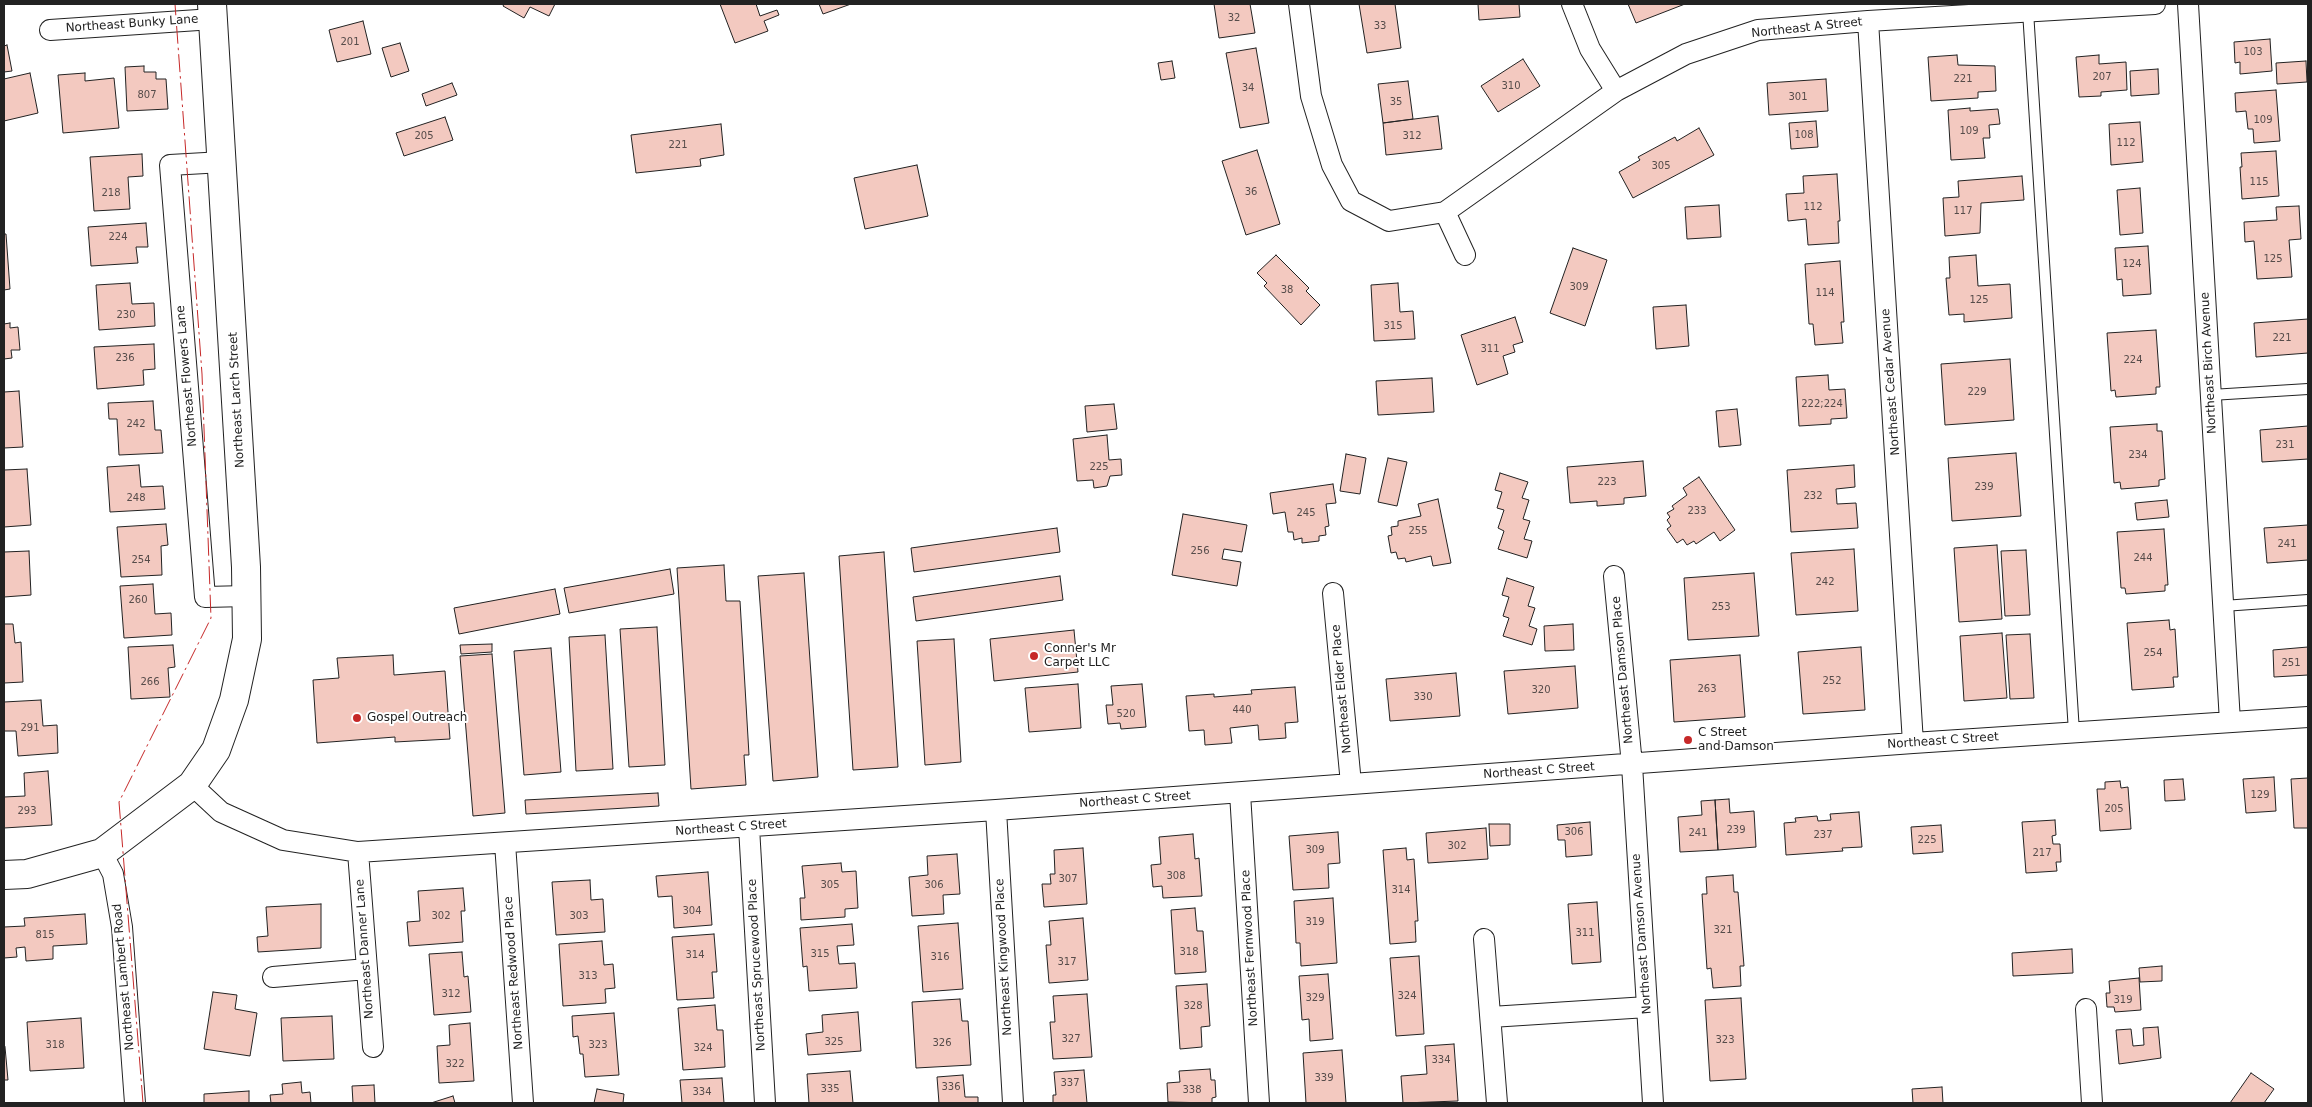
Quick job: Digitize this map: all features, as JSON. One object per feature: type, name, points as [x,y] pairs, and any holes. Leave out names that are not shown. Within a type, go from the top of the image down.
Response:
[{"type":"main road","name":"Northeast Larch Street","points":[[192,785],[216,750],[234,700],[247,639],[236,368],[213,11]]},
{"type":"main road","points":[[4,875],[27,874],[102,853],[192,785]]},
{"type":"street","name":"Northeast A Street","points":[[1299,4],[1312,96],[1332,165],[1351,200],[1389,221],[1445,212],[1616,91],[1686,54],[1758,30],[1868,21],[2155,4]]},
{"type":"street","points":[[1572,4],[1590,49],[1616,91]]},
{"type":"street","name":"Northeast Birch Avenue","points":[[2188,4],[2230,722]]},
{"type":"street","name":"Northeast Bunky Lane","points":[[50,30],[213,11]]},
{"type":"street","name":"Northeast Cedar Avenue","points":[[1868,21],[1913,743]]},
{"type":"street","name":"Northeast Flowers Lane","points":[[223,162],[170,165],[204,597],[246,596]]},
{"type":"street","points":[[1445,212],[1465,254]]},
{"type":"street","name":"Northeast Damson Place","points":[[1614,576],[1632,765]]},
{"type":"street","name":"Northeast Elder Place","points":[[1333,593],[1350,784]]},
{"type":"street","name":"Northeast C Street","points":[[192,785],[221,812],[283,840],[358,852],[996,810],[1913,743],[2308,717]]},
{"type":"street","name":"Northeast Damson Avenue","points":[[1632,765],[1653,1103]]},
{"type":"street","name":"Northeast Fernwood Place","points":[[1240,793],[1259,1103]]},
{"type":"street","name":"Northeast Kingwood Place","points":[[996,810],[1013,1103]]},
{"type":"street","name":"Northeast Sprucewood Place","points":[[749,827],[765,1103]]},
{"type":"street","name":"Northeast Redwood Place","points":[[505,843],[523,1103]]},
{"type":"street","name":"Northeast Danner Lane","points":[[358,852],[373,1047]]},
{"type":"street","name":"Northeast Lambert Road","points":[[102,853],[113,874],[122,927],[135,1103]]},
{"type":"street","points":[[1484,939],[1497,1103]]},
{"type":"street","points":[[273,977],[367,969]]},
{"type":"street","points":[[1491,1017],[1647,1006]]},
{"type":"street","points":[[2086,1009],[2092,1103]]},
{"type":"lane","points":[[2028,11],[2074,732]]},
{"type":"lane","points":[[2211,396],[2308,389]]},
{"type":"lane","points":[[2223,606],[2308,600]]},
{"type":"building","points":[[504,4],[555,4],[549,16],[530,7],[524,18],[503,6]]},
{"type":"building","points":[[720,4],[756,4],[760,16],[777,10],[779,15],[764,21],[768,31],[735,43]]},
{"type":"building","points":[[819,4],[851,4],[823,14]]},
{"type":"building","points":[[1214,4],[1250,4],[1255,33],[1219,38]]},
{"type":"building","points":[[1359,4],[1395,4],[1401,48],[1367,53]]},
{"type":"building","points":[[1478,4],[1519,4],[1520,17],[1479,20]]},
{"type":"building","points":[[1628,4],[1685,4],[1636,23]]},
{"type":"building","points":[[363,21],[371,54],[337,62],[329,30]]},
{"type":"building","points":[[2270,39],[2272,71],[2240,74],[2240,62],[2235,63],[2234,42]]},
{"type":"building","points":[[400,43],[409,71],[391,77],[382,48]]},
{"type":"building","points":[[7,45],[12,71],[4,72],[4,46]]},
{"type":"building","points":[[1256,48],[1269,123],[1240,128],[1226,53]]},
{"type":"building","points":[[1957,55],[1958,65],[1995,66],[1996,91],[1978,92],[1978,98],[1931,101],[1928,57]]},
{"type":"building","points":[[2099,55],[2099,64],[2126,62],[2127,90],[2101,92],[2101,96],[2079,97],[2076,57]]},
{"type":"building","points":[[1523,59],[1540,86],[1498,112],[1481,86]]},
{"type":"building","points":[[1172,61],[1175,78],[1161,80],[1158,63]]},
{"type":"building","points":[[2306,61],[2307,82],[2277,84],[2276,63]]},
{"type":"building","points":[[144,66],[144,72],[156,72],[156,79],[166,79],[168,109],[127,111],[125,67]]},
{"type":"building","points":[[2158,69],[2159,94],[2131,96],[2130,71]]},
{"type":"building","points":[[30,73],[38,113],[4,121],[4,79]]},
{"type":"building","points":[[85,73],[85,81],[114,78],[119,128],[63,133],[58,75]]},
{"type":"building","points":[[1826,79],[1828,111],[1769,115],[1767,83]]},
{"type":"building","points":[[1408,81],[1413,119],[1383,123],[1378,84]]},
{"type":"building","points":[[452,83],[457,95],[426,106],[422,94]]},
{"type":"building","points":[[2276,90],[2280,141],[2254,143],[2253,129],[2248,129],[2246,111],[2236,112],[2235,93]]},
{"type":"building","points":[[1970,108],[1970,111],[1998,109],[2000,124],[1989,125],[1990,138],[1983,138],[1985,158],[1951,160],[1948,110]]},
{"type":"building","points":[[1438,116],[1442,149],[1386,155],[1383,123]]},
{"type":"building","points":[[445,117],[453,140],[404,156],[396,133]]},
{"type":"building","points":[[1816,121],[1818,147],[1791,149],[1789,123]]},
{"type":"building","points":[[2140,122],[2143,162],[2111,165],[2109,124]]},
{"type":"building","points":[[721,124],[724,155],[700,159],[701,166],[636,173],[631,135]]},
{"type":"building","points":[[1699,128],[1714,155],[1633,198],[1619,172],[1640,160],[1638,157],[1675,137],[1677,141]]},
{"type":"building","points":[[1257,150],[1280,224],[1246,235],[1222,161]]},
{"type":"building","points":[[2276,151],[2279,196],[2242,199],[2241,153]]},
{"type":"building","points":[[142,154],[143,176],[128,177],[130,209],[94,211],[90,157]]},
{"type":"building","points":[[917,165],[928,216],[865,229],[854,178]]},
{"type":"building","points":[[1837,174],[1840,221],[1838,221],[1839,243],[1808,245],[1806,219],[1788,221],[1786,194],[1804,193],[1803,176]]},
{"type":"building","points":[[2022,176],[2024,200],[1981,203],[1980,233],[1945,236],[1943,198],[1959,197],[1958,181]]},
{"type":"building","points":[[2140,188],[2143,233],[2120,235],[2117,190]]},
{"type":"building","points":[[1719,205],[1721,237],[1687,239],[1685,207]]},
{"type":"building","points":[[2299,206],[2301,239],[2289,240],[2292,277],[2257,279],[2254,241],[2245,242],[2244,222],[2277,220],[2276,207]]},
{"type":"building","points":[[146,223],[148,247],[136,247],[138,263],[91,266],[88,227]]},
{"type":"building","points":[[4,234],[6,234],[10,289],[4,290]]},
{"type":"building","points":[[2148,246],[2151,294],[2123,296],[2122,279],[2117,280],[2115,248]]},
{"type":"building","points":[[1573,248],[1607,260],[1585,326],[1550,313]]},
{"type":"building","points":[[1276,255],[1309,288],[1306,291],[1320,305],[1301,325],[1264,286],[1267,283],[1257,273]]},
{"type":"building","points":[[1976,255],[1978,286],[2010,284],[2012,318],[1964,322],[1964,314],[1949,315],[1946,278],[1950,278],[1949,257]]},
{"type":"building","points":[[1840,261],[1844,322],[1841,322],[1843,343],[1815,345],[1813,324],[1809,324],[1805,264]]},
{"type":"building","points":[[130,283],[132,304],[154,303],[155,326],[99,330],[96,285]]},
{"type":"building","points":[[1398,283],[1400,312],[1413,311],[1415,339],[1374,341],[1371,285]]},
{"type":"building","points":[[1686,305],[1689,346],[1656,349],[1653,307]]},
{"type":"building","points":[[1515,317],[1523,342],[1513,345],[1515,352],[1503,356],[1508,374],[1477,385],[1461,335]]},
{"type":"building","points":[[2308,319],[2308,353],[2256,357],[2254,323]]},
{"type":"building","points":[[10,323],[10,328],[18,327],[20,350],[11,350],[12,358],[4,359],[4,324]]},
{"type":"building","points":[[2156,330],[2160,387],[2156,387],[2156,394],[2116,397],[2115,390],[2111,391],[2107,333]]},
{"type":"building","points":[[154,344],[155,369],[143,370],[144,385],[97,389],[94,347]]},
{"type":"building","points":[[2010,359],[2014,420],[1945,425],[1941,364]]},
{"type":"building","points":[[1828,375],[1829,390],[1845,389],[1847,418],[1831,419],[1831,424],[1799,426],[1796,377]]},
{"type":"building","points":[[1432,378],[1434,412],[1378,415],[1376,381]]},
{"type":"building","points":[[19,391],[23,447],[4,448],[4,392]]},
{"type":"building","points":[[153,401],[155,430],[161,430],[163,453],[119,455],[117,419],[109,419],[108,403]]},
{"type":"building","points":[[1114,404],[1117,429],[1087,432],[1085,406]]},
{"type":"building","points":[[1737,409],[1741,445],[1719,447],[1716,411]]},
{"type":"building","points":[[2157,424],[2157,431],[2162,431],[2165,479],[2159,480],[2159,486],[2121,489],[2120,482],[2114,483],[2110,427]]},
{"type":"building","points":[[2308,426],[2308,459],[2262,462],[2260,430]]},
{"type":"building","points":[[1107,435],[1109,460],[1121,459],[1122,475],[1110,476],[1107,486],[1094,488],[1093,480],[1077,481],[1073,439]]},
{"type":"building","points":[[2016,453],[2021,516],[1952,521],[1948,458]]},
{"type":"building","points":[[1346,454],[1366,458],[1360,494],[1340,491]]},
{"type":"building","points":[[1388,458],[1407,462],[1397,506],[1378,502]]},
{"type":"building","points":[[1643,461],[1646,496],[1624,498],[1624,504],[1597,506],[1597,501],[1570,503],[1567,467]]},
{"type":"building","points":[[139,465],[141,487],[163,486],[165,509],[110,512],[107,467]]},
{"type":"building","points":[[1854,465],[1855,487],[1836,489],[1837,504],[1856,503],[1858,528],[1791,532],[1787,470]]},
{"type":"building","points":[[27,469],[31,525],[4,527],[4,470]]},
{"type":"building","points":[[1500,473],[1528,482],[1522,498],[1529,500],[1523,519],[1530,521],[1524,539],[1532,541],[1527,558],[1498,549],[1504,531],[1498,528],[1504,510],[1497,508],[1502,492],[1495,490]]},
{"type":"building","points":[[1699,477],[1735,530],[1720,541],[1714,532],[1696,544],[1694,541],[1687,545],[1683,539],[1677,543],[1667,529],[1671,526],[1667,520],[1670,517],[1667,513],[1674,509],[1672,506],[1687,495],[1683,488]]},
{"type":"building","points":[[1333,484],[1336,503],[1326,504],[1329,526],[1325,527],[1326,535],[1319,536],[1319,541],[1302,543],[1302,538],[1294,540],[1293,532],[1288,532],[1285,512],[1273,514],[1270,493]]},
{"type":"building","points":[[1438,499],[1451,563],[1433,566],[1431,556],[1406,562],[1405,558],[1398,559],[1396,552],[1391,553],[1388,536],[1392,535],[1391,527],[1398,526],[1398,521],[1421,516],[1418,504]]},
{"type":"building","points":[[2167,500],[2169,517],[2137,520],[2135,503]]},
{"type":"building","points":[[1183,514],[1247,525],[1242,552],[1224,549],[1222,559],[1241,562],[1237,586],[1172,575]]},
{"type":"building","points":[[166,524],[168,545],[161,546],[162,575],[121,577],[117,527]]},
{"type":"building","points":[[2308,525],[2308,560],[2267,563],[2264,528]]},
{"type":"building","points":[[1057,528],[1060,552],[914,572],[911,548]]},
{"type":"building","points":[[2164,529],[2168,585],[2165,585],[2165,591],[2126,594],[2125,588],[2121,588],[2117,532]]},
{"type":"building","points":[[1997,545],[2002,619],[1959,622],[1954,548]]},
{"type":"building","points":[[1854,549],[1858,611],[1796,615],[1791,553]]},
{"type":"building","points":[[2026,550],[2030,615],[2005,616],[2001,551]]},
{"type":"building","points":[[29,551],[31,595],[4,597],[4,552]]},
{"type":"building","points":[[884,552],[898,767],[853,770],[839,556]]},
{"type":"building","points":[[724,565],[726,601],[740,601],[749,755],[744,755],[746,785],[691,789],[677,568]]},
{"type":"building","points":[[670,569],[674,594],[569,613],[564,588]]},
{"type":"building","points":[[804,573],[818,777],[773,781],[758,576]]},
{"type":"building","points":[[1754,573],[1759,636],[1688,640],[1684,578]]},
{"type":"building","points":[[1060,576],[1063,600],[916,621],[913,597]]},
{"type":"building","points":[[1507,578],[1534,587],[1528,606],[1535,608],[1529,626],[1537,629],[1532,645],[1503,636],[1509,618],[1503,616],[1509,597],[1502,595]]},
{"type":"building","points":[[153,584],[155,614],[171,613],[172,635],[124,638],[120,586]]},
{"type":"building","points":[[555,589],[560,614],[459,634],[454,608]]},
{"type":"building","points":[[2169,620],[2170,630],[2175,629],[2178,677],[2173,677],[2174,687],[2132,690],[2127,623]]},
{"type":"building","points":[[4,624],[13,624],[15,643],[21,642],[23,682],[4,683]]},
{"type":"building","points":[[1573,624],[1574,650],[1545,651],[1544,626]]},
{"type":"building","points":[[657,627],[665,765],[629,767],[620,629]]},
{"type":"building","name":"Conner's Mr Carpet LLC","points":[[1074,630],[1078,672],[994,681],[990,639]]},
{"type":"building","points":[[2002,633],[2007,698],[1964,701],[1960,636]]},
{"type":"building","points":[[2030,634],[2034,698],[2010,699],[2006,635]]},
{"type":"building","points":[[605,635],[613,769],[576,771],[569,637]]},
{"type":"building","points":[[954,639],[961,762],[925,765],[917,641]]},
{"type":"building","points":[[492,644],[492,652],[461,654],[460,645]]},
{"type":"building","points":[[173,645],[175,667],[168,668],[170,697],[131,699],[128,647]]},
{"type":"building","points":[[1861,647],[1865,710],[1803,714],[1798,652]]},
{"type":"building","points":[[2308,647],[2308,675],[2274,677],[2273,650]]},
{"type":"building","points":[[551,648],[561,772],[524,775],[514,651]]},
{"type":"building","points":[[492,654],[505,813],[473,816],[460,656]]},
{"type":"building","points":[[393,655],[394,675],[445,671],[450,739],[395,742],[395,737],[317,743],[313,680],[339,678],[337,658]]},
{"type":"building","points":[[1740,655],[1745,717],[1674,722],[1670,660]]},
{"type":"building","points":[[1575,666],[1578,708],[1508,714],[1504,671]]},
{"type":"building","points":[[1456,673],[1460,716],[1390,721],[1386,679]]},
{"type":"building","points":[[1078,684],[1081,728],[1029,732],[1025,688]]},
{"type":"building","points":[[1142,684],[1146,727],[1121,729],[1120,723],[1108,724],[1106,705],[1113,705],[1111,686]]},
{"type":"building","points":[[1295,687],[1298,722],[1285,723],[1286,738],[1259,740],[1258,725],[1230,728],[1232,743],[1205,745],[1204,730],[1189,731],[1186,696],[1214,694],[1214,697],[1252,694],[1251,690]]},
{"type":"building","points":[[41,700],[43,726],[57,725],[58,753],[18,756],[16,731],[4,731],[4,702]]},
{"type":"building","points":[[48,771],[52,825],[4,828],[4,797],[25,796],[24,773]]},
{"type":"building","points":[[2274,777],[2276,811],[2246,813],[2243,779]]},
{"type":"building","points":[[2308,778],[2308,828],[2294,828],[2291,779]]},
{"type":"building","points":[[2183,779],[2185,800],[2165,801],[2164,780]]},
{"type":"building","points":[[2120,781],[2121,788],[2128,787],[2131,829],[2100,831],[2097,789],[2105,789],[2105,782]]},
{"type":"building","points":[[658,793],[659,806],[526,814],[525,800]]},
{"type":"building","points":[[1729,799],[1730,813],[1754,811],[1756,847],[1718,850],[1715,800]]},
{"type":"building","points":[[1715,800],[1718,850],[1680,852],[1678,817],[1702,815],[1701,801]]},
{"type":"building","points":[[1859,812],[1862,847],[1842,848],[1843,851],[1786,855],[1784,823],[1796,822],[1795,818],[1817,816],[1818,821],[1831,820],[1830,814]]},
{"type":"building","points":[[2055,820],[2056,835],[2052,836],[2053,844],[2060,844],[2061,862],[2056,862],[2057,871],[2026,873],[2022,822]]},
{"type":"building","points":[[1590,822],[1592,855],[1566,857],[1565,840],[1558,840],[1557,825]]},
{"type":"building","points":[[1489,824],[1510,824],[1510,845],[1490,846]]},
{"type":"building","points":[[1941,825],[1943,852],[1913,854],[1911,827]]},
{"type":"building","points":[[1486,828],[1488,859],[1428,863],[1426,833]]},
{"type":"building","points":[[1338,832],[1340,863],[1328,864],[1329,888],[1293,890],[1289,836]]},
{"type":"building","points":[[1193,834],[1195,859],[1199,858],[1202,896],[1163,898],[1162,886],[1153,887],[1151,865],[1161,864],[1159,837]]},
{"type":"building","points":[[1083,848],[1087,904],[1044,907],[1042,884],[1051,884],[1050,874],[1055,874],[1054,850]]},
{"type":"building","points":[[1406,848],[1407,860],[1414,859],[1418,921],[1415,921],[1416,942],[1390,944],[1383,850]]},
{"type":"building","points":[[957,854],[960,894],[943,895],[944,914],[912,916],[909,877],[928,875],[927,856]]},
{"type":"building","points":[[841,863],[842,872],[856,871],[858,908],[845,909],[845,917],[801,920],[800,898],[805,898],[802,866]]},
{"type":"building","points":[[708,872],[712,925],[674,928],[672,896],[658,897],[656,876]]},
{"type":"building","points":[[1733,875],[1734,892],[1738,892],[1744,966],[1740,966],[1741,986],[1713,988],[1711,968],[1707,969],[1702,894],[1707,894],[1706,877]]},
{"type":"building","points":[[590,880],[591,900],[603,899],[605,932],[556,935],[552,882]]},
{"type":"building","points":[[463,888],[465,911],[461,911],[463,942],[409,946],[407,922],[420,921],[418,891]]},
{"type":"building","points":[[1333,898],[1337,963],[1301,966],[1300,943],[1296,943],[1294,901]]},
{"type":"building","points":[[1597,902],[1601,962],[1572,964],[1568,904]]},
{"type":"building","points":[[321,904],[321,948],[258,952],[257,937],[268,936],[266,907]]},
{"type":"building","points":[[1195,908],[1197,931],[1203,931],[1206,972],[1175,974],[1171,910]]},
{"type":"building","points":[[85,914],[87,944],[53,946],[53,959],[26,961],[25,947],[16,948],[17,957],[4,958],[4,927],[25,926],[24,918]]},
{"type":"building","points":[[1083,918],[1088,980],[1049,983],[1046,945],[1051,945],[1049,921]]},
{"type":"building","points":[[958,923],[963,989],[923,992],[918,926]]},
{"type":"building","points":[[852,924],[854,945],[837,946],[839,964],[855,963],[857,988],[809,991],[807,966],[803,967],[800,928]]},
{"type":"building","points":[[714,934],[717,972],[712,972],[714,998],[677,1000],[672,937]]},
{"type":"building","points":[[602,941],[604,965],[613,964],[615,988],[605,989],[606,1003],[563,1006],[559,944]]},
{"type":"building","points":[[2072,949],[2073,973],[2013,976],[2012,953]]},
{"type":"building","points":[[462,952],[464,977],[468,976],[471,1012],[434,1015],[429,954]]},
{"type":"building","points":[[1419,956],[1424,1034],[1396,1036],[1390,958]]},
{"type":"building","points":[[2162,966],[2162,981],[2140,982],[2139,968]]},
{"type":"building","points":[[1328,974],[1333,1039],[1310,1041],[1309,1019],[1302,1020],[1299,976]]},
{"type":"building","points":[[2139,978],[2141,1010],[2115,1012],[2114,1007],[2107,1007],[2106,993],[2110,993],[2109,981]]},
{"type":"building","points":[[1207,984],[1210,1026],[1201,1027],[1202,1047],[1180,1049],[1176,986]]},
{"type":"building","points":[[213,992],[237,995],[235,1009],[257,1013],[250,1056],[204,1049]]},
{"type":"building","points":[[1087,994],[1092,1057],[1053,1059],[1050,1022],[1055,1022],[1053,996]]},
{"type":"building","points":[[1741,998],[1746,1079],[1710,1081],[1705,1000]]},
{"type":"building","points":[[960,999],[962,1021],[968,1021],[971,1065],[916,1068],[912,1002]]},
{"type":"building","points":[[715,1005],[717,1030],[723,1030],[725,1067],[683,1070],[678,1008]]},
{"type":"building","points":[[858,1012],[861,1051],[808,1055],[806,1034],[823,1032],[822,1015]]},
{"type":"building","points":[[614,1013],[619,1075],[585,1077],[583,1054],[580,1054],[578,1036],[573,1037],[572,1016]]},
{"type":"building","points":[[332,1016],[334,1059],[283,1061],[281,1018]]},
{"type":"building","points":[[81,1018],[84,1068],[30,1071],[27,1022]]},
{"type":"building","points":[[470,1023],[474,1081],[439,1083],[437,1046],[450,1045],[449,1025]]},
{"type":"building","points":[[2158,1027],[2161,1058],[2119,1064],[2116,1030],[2131,1029],[2133,1046],[2144,1045],[2143,1028]]},
{"type":"building","points":[[1454,1044],[1458,1101],[1403,1103],[1401,1076],[1427,1074],[1425,1046]]},
{"type":"building","points":[[5,1047],[8,1080],[4,1080]]},
{"type":"building","points":[[1342,1050],[1346,1103],[1306,1103],[1303,1053]]},
{"type":"building","points":[[1210,1069],[1211,1080],[1215,1080],[1216,1097],[1212,1098],[1212,1103],[1168,1102],[1167,1083],[1180,1082],[1179,1071]]},
{"type":"building","points":[[1084,1070],[1087,1103],[1053,1103],[1053,1095],[1056,1095],[1054,1072]]},
{"type":"building","points":[[850,1071],[853,1103],[809,1103],[807,1074]]},
{"type":"building","points":[[2251,1073],[2274,1089],[2264,1103],[2230,1103]]},
{"type":"building","points":[[963,1075],[965,1097],[978,1097],[978,1103],[939,1103],[937,1077]]},
{"type":"building","points":[[722,1078],[724,1103],[682,1103],[680,1080]]},
{"type":"building","points":[[301,1082],[302,1093],[310,1092],[311,1103],[271,1103],[270,1095],[283,1094],[282,1084]]},
{"type":"building","points":[[374,1085],[375,1103],[353,1103],[352,1086]]},
{"type":"building","points":[[1942,1087],[1943,1103],[1913,1103],[1912,1089]]},
{"type":"building","points":[[597,1089],[624,1094],[623,1103],[594,1103]]},
{"type":"building","points":[[249,1091],[249,1103],[204,1103],[204,1094]]},
{"type":"building","points":[[453,1096],[455,1103],[431,1103]]},
{"type":"power","points":[[143,1103],[119,802],[211,618],[202,374],[175,4]]},
{"type":"place","name":"Conner's Mr Carpet LLC","points":[[1034,656]]},
{"type":"place","name":"Gospel Outreach","points":[[357,718]]},
{"type":"place","name":"C Street and Damson","points":[[1688,740]]}]
